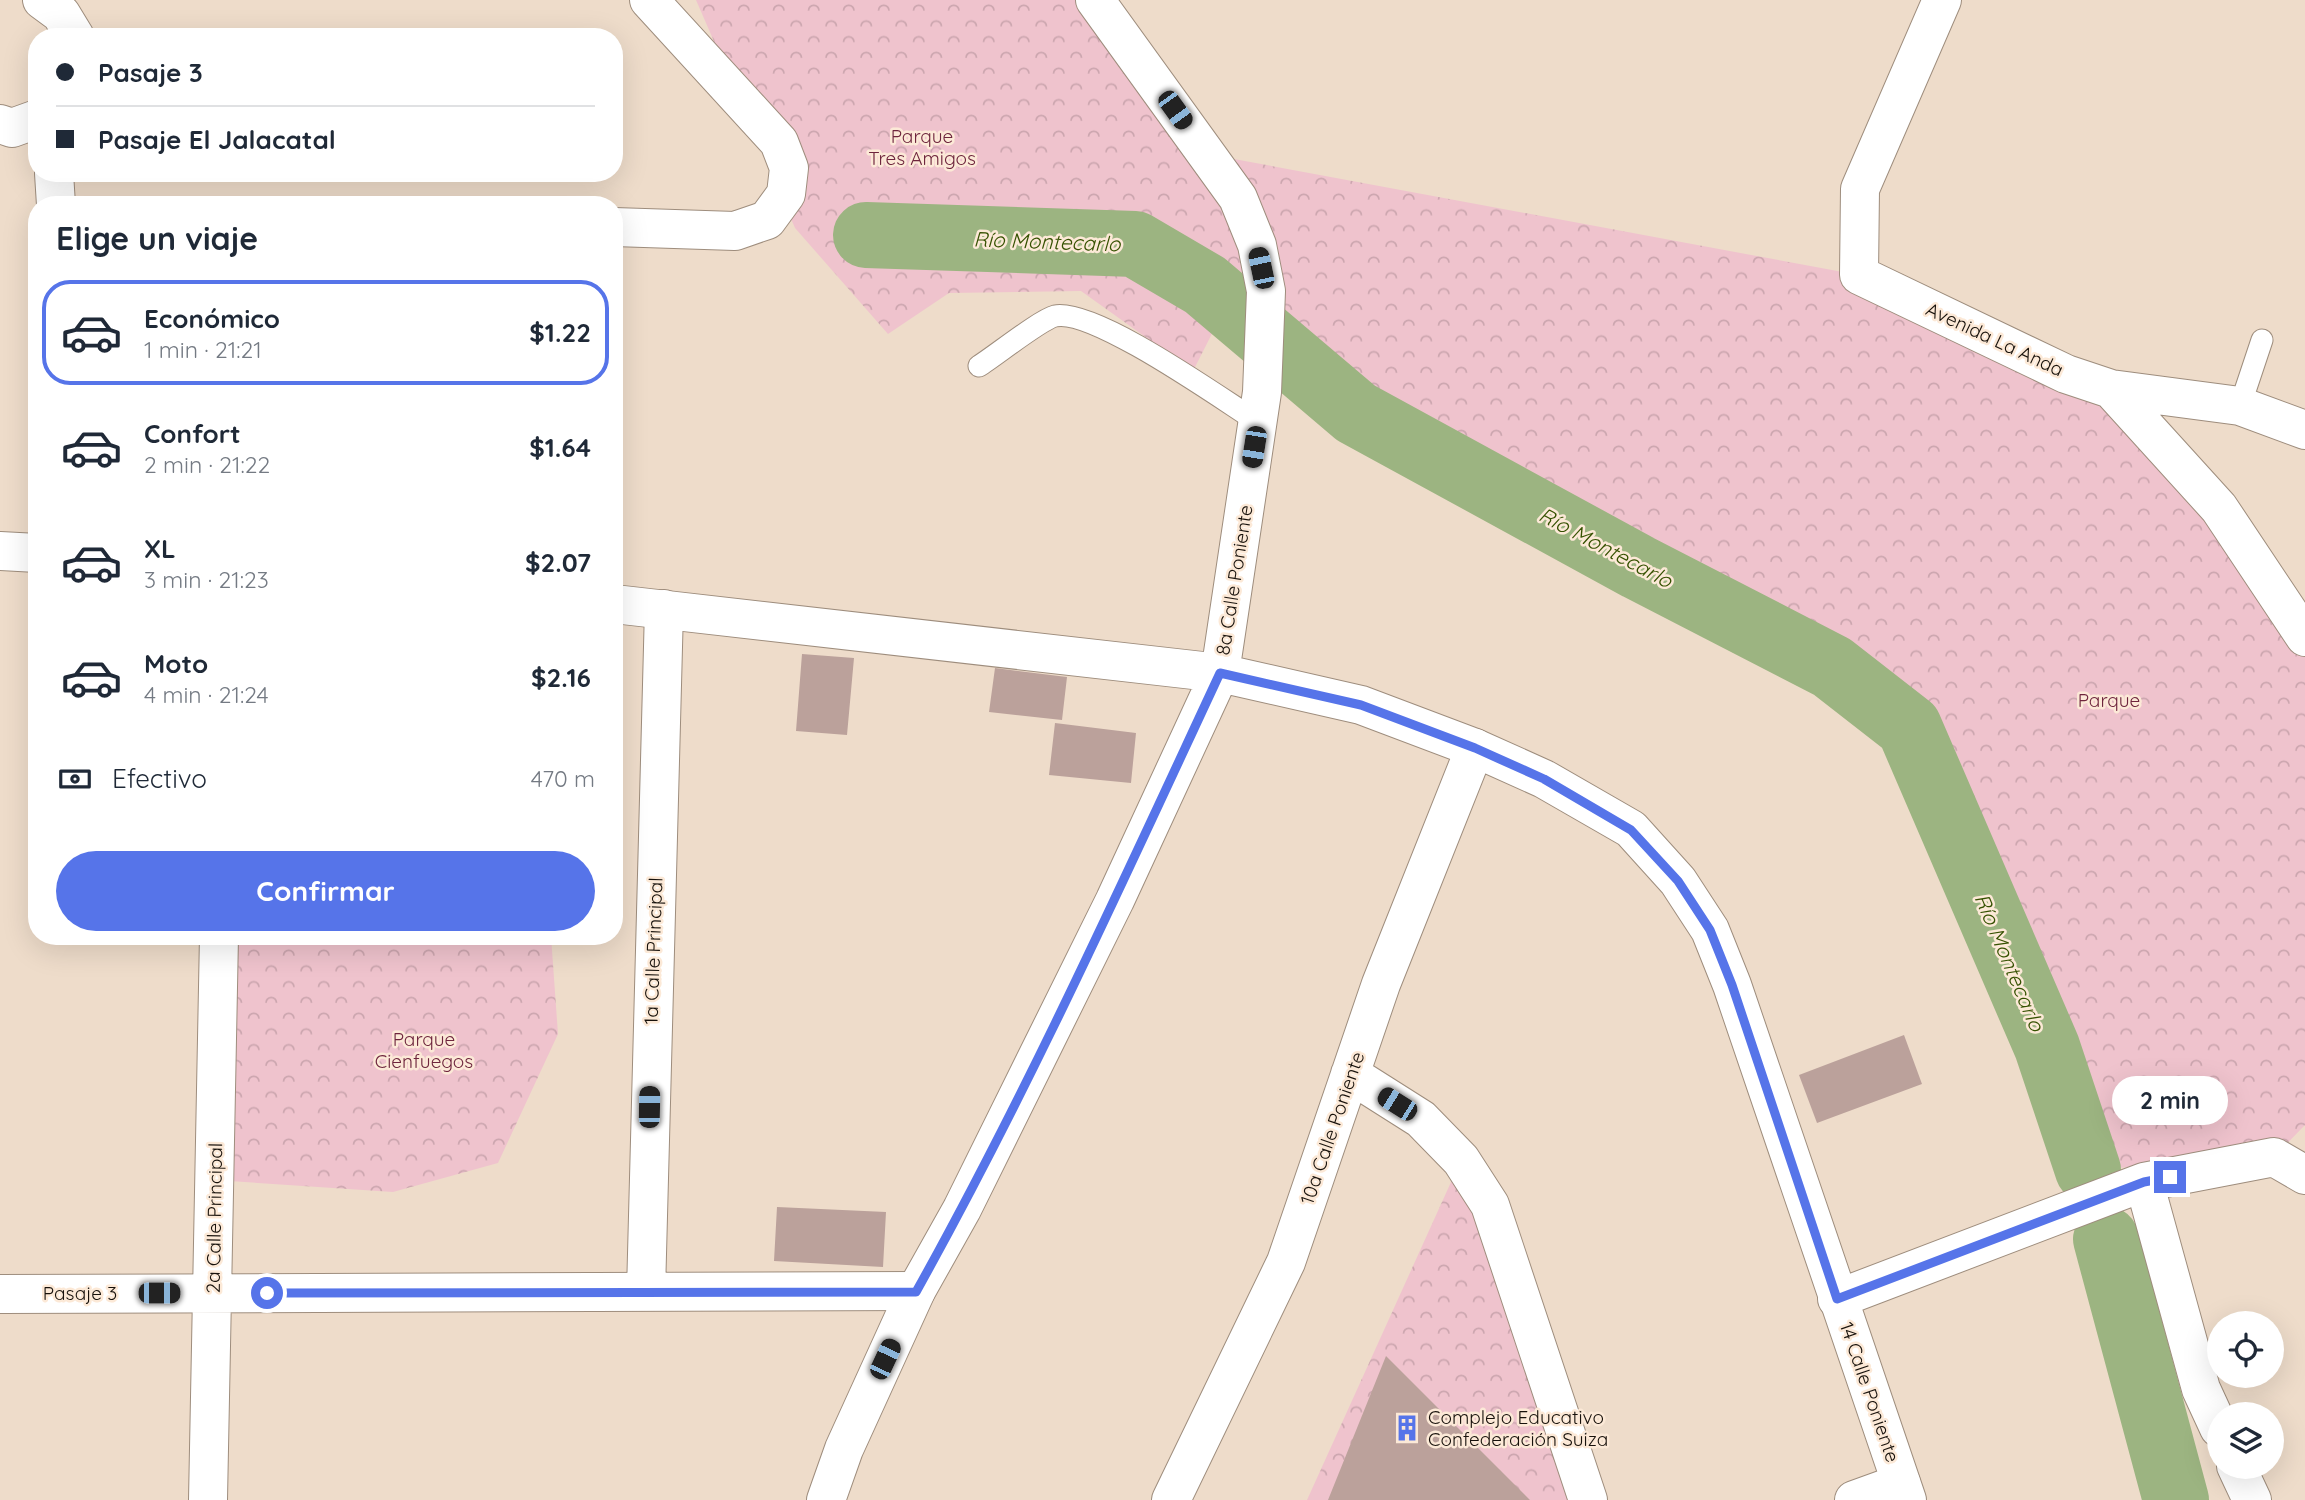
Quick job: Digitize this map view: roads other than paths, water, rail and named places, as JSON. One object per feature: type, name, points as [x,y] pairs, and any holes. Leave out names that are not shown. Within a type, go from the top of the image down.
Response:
[{"type":"street","points":[[43,0],[61,14],[70,28]]},
{"type":"street","points":[[623,227],[735,231],[767,220],[786,194],[789,168],[779,142],[649,0]]},
{"type":"street","name":"8a Calle Poniente","points":[[826,1500],[844,1449],[916,1292],[962,1209],[1102,925],[1220,673],[1260,407],[1266,291],[1257,245],[1238,198],[1095,0]]},
{"type":"street","name":"Avenida La Anda","points":[[1942,0],[1860,189],[1859,275],[2066,374],[2111,389],[2219,508],[2305,637]]},
{"type":"street","points":[[0,124],[12,128],[28,122]]},
{"type":"street","points":[[2111,389],[2240,406],[2305,430]]},
{"type":"street","points":[[0,551],[28,553]]},
{"type":"street","name":"14 Calle Poniente","points":[[623,605],[1220,673],[1361,705],[1475,748],[1544,779],[1631,830],[1678,881],[1710,930],[1732,985],[1904,1492]]},
{"type":"street","name":"1a Calle Principal","points":[[646,1292],[664,609]]},
{"type":"street","name":"10a Calle Poniente","points":[[1171,1500],[1286,1262],[1381,984],[1475,748]]},
{"type":"street","name":"2a Calle Principal","points":[[208,1500],[219,945]]},
{"type":"street","points":[[1350,1074],[1421,1119],[1461,1160],[1490,1205],[1588,1500]]},
{"type":"street","points":[[1837,1299],[2144,1182],[2274,1157],[2305,1175]]},
{"type":"street","points":[[2144,1182],[2201,1389],[2207,1402]]},
{"type":"street","name":"Pasaje 3","points":[[0,1294],[916,1292]]},
{"type":"street","points":[[2242,1479],[2252,1500]]},
{"type":"street","points":[[1854,1500],[1904,1492]]},
{"type":"lane","points":[[979,366],[1053,317],[1071,316],[1122,337],[1260,407]]},
{"type":"lane","points":[[2240,406],[2262,340]]},
{"type":"waterway","name":"Río Montecarlo","points":[[866,235],[1135,244],[1205,285],[1356,413],[1638,567],[1832,667],[1909,727],[2047,1047],[2088,1170]]},
{"type":"waterway","name":"Río Montecarlo","points":[[2106,1239],[2176,1500]]},
{"type":"place","name":"Complejo Educativo Confederación Suiza","points":[[1407,1428]]},
{"type":"park label","name":"Parque Tres Amigos","points":[[922,147]]},
{"type":"park label","name":"Parque","points":[[2109,700]]},
{"type":"park label","name":"Parque Cienfuegos","points":[[424,1050]]}]
